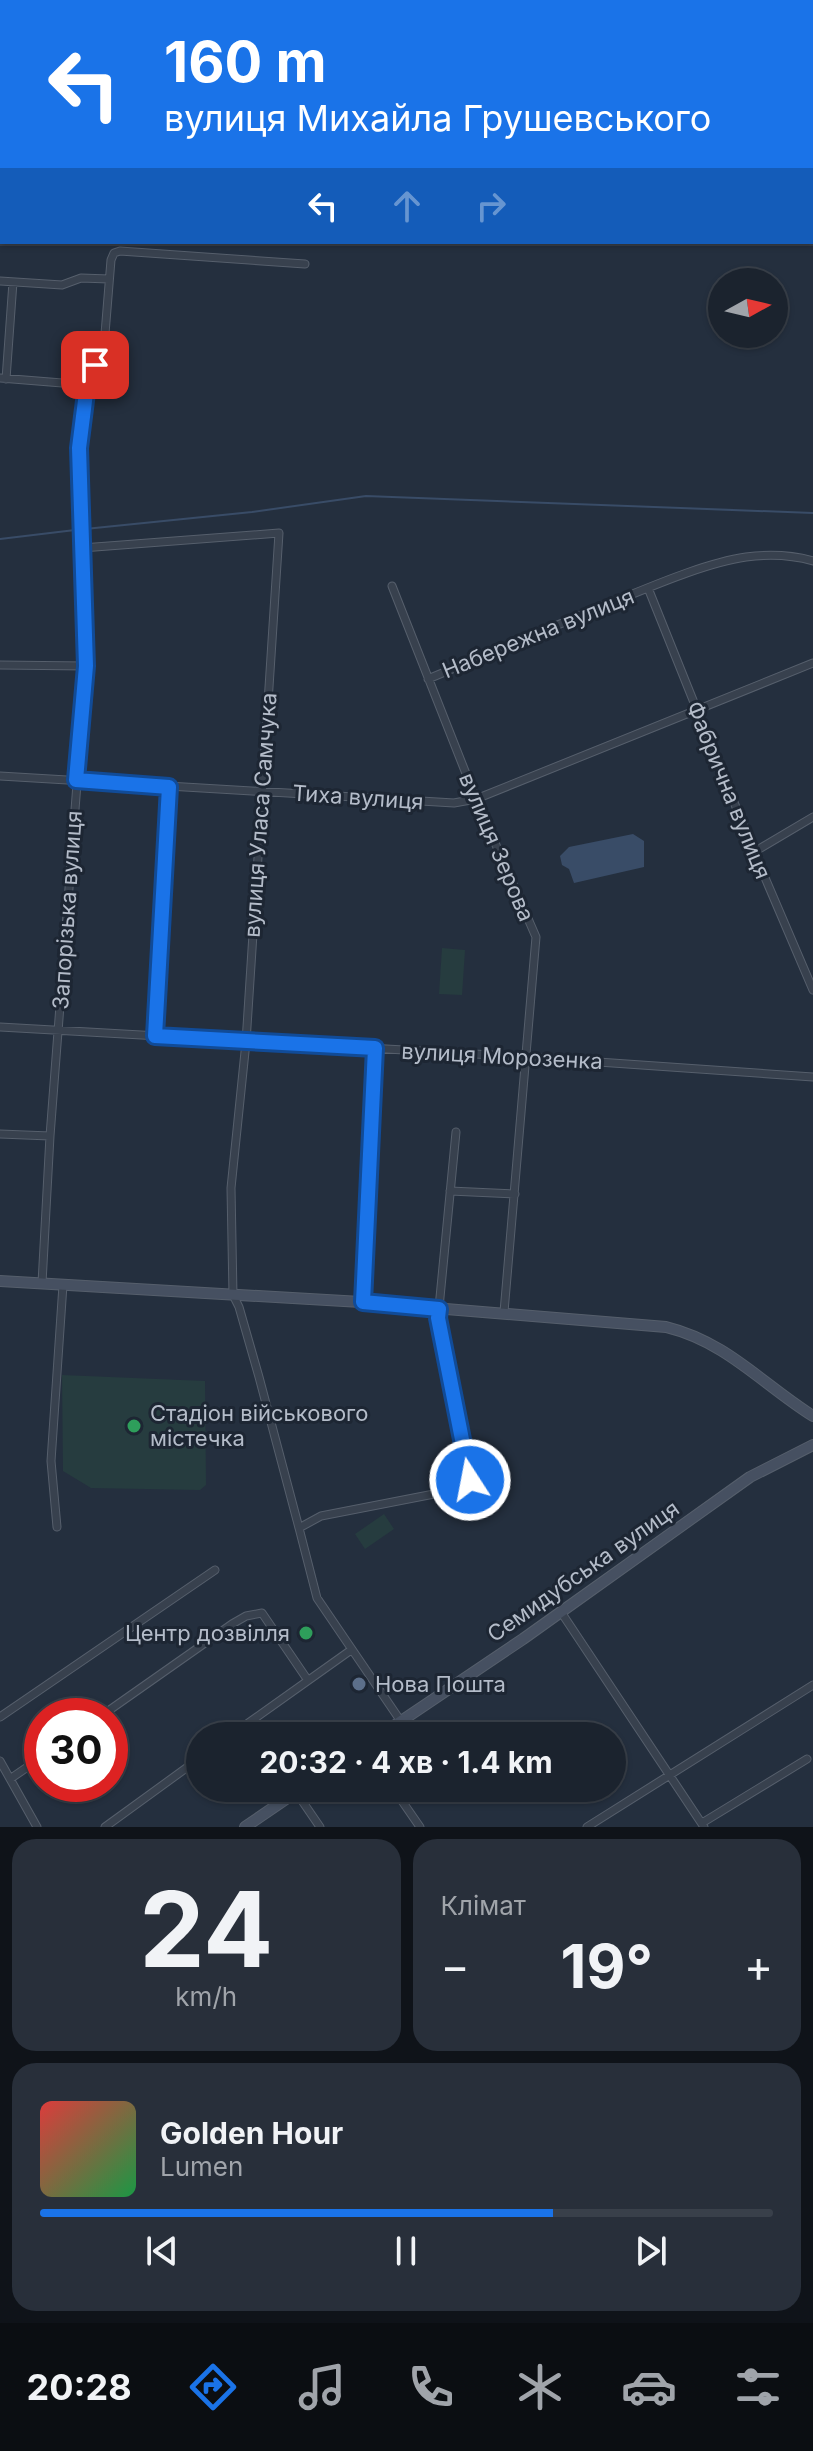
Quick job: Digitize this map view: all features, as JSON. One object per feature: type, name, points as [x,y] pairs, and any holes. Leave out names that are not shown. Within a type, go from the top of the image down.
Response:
[{"type":"main road","points":[[0,1281],[363,1302],[666,1327],[707,1341],[747,1366],[812,1416]]},
{"type":"main road","name":"Семидубська вулиця","points":[[397,1722],[561,1612],[750,1477],[810,1448]]},
{"type":"main road","points":[[245,1827],[281,1802]]},
{"type":"street","name":"Запорізька вулиця","points":[[42,1283],[50,1136],[86,666],[79,448],[87,385],[104,346],[112,256],[120,251],[305,264]]},
{"type":"street","points":[[0,281],[62,285],[81,278],[109,279]]},
{"type":"street","points":[[13,282],[3,378],[87,385]]},
{"type":"street","name":"вулиця Уласа Самчука","points":[[82,548],[279,533],[246,1042],[231,1188],[233,1295],[239,1307],[317,1598],[400,1720]]},
{"type":"street","name":"Набережна вулиця","points":[[428,679],[648,588],[746,557],[784,556],[813,561]]},
{"type":"street","name":"вулиця Зерова","points":[[392,586],[476,799],[536,937],[504,1312]]},
{"type":"street","name":"Фабрична вулиця","points":[[648,588],[695,709],[813,990]]},
{"type":"street","name":"Тиха вулиця","points":[[0,776],[454,803],[476,799],[813,663]]},
{"type":"street","points":[[0,665],[86,666]]},
{"type":"street","points":[[155,1036],[169,787]]},
{"type":"street","points":[[754,852],[813,817]]},
{"type":"street","name":"вулиця Морозенка","points":[[0,1027],[813,1077]]},
{"type":"street","points":[[363,1302],[375,1048]]},
{"type":"street","points":[[299,1528],[321,1516],[434,1494],[470,1480],[438,1318],[456,1132]]},
{"type":"street","points":[[0,1134],[50,1136]]},
{"type":"street","points":[[450,1191],[515,1194]]},
{"type":"street","points":[[57,1527],[51,1461],[63,1285]]},
{"type":"street","points":[[0,1717],[215,1570]]},
{"type":"street","points":[[561,1612],[703,1825],[807,1759]]},
{"type":"street","points":[[127,1698],[232,1624],[246,1616],[262,1613],[307,1679]]},
{"type":"street","points":[[249,1722],[351,1650]]},
{"type":"street","points":[[587,1827],[813,1685]]},
{"type":"street","points":[[0,1761],[37,1827]]},
{"type":"street","points":[[105,1827],[186,1768]]},
{"type":"street","points":[[10,1779],[24,1769]]},
{"type":"street","points":[[306,1802],[320,1827]]},
{"type":"street","points":[[403,1802],[420,1827]]},
{"type":"green space","points":[[442,948],[465,950],[462,995],[439,994]]},
{"type":"green space","name":"Стадіон військового містечка","points":[[62,1375],[205,1381],[206,1485],[200,1490],[91,1488],[63,1471]]},
{"type":"green space","points":[[384,1514],[394,1529],[365,1549],[355,1534]]},
{"type":"water","points":[[633,834],[644,841],[644,867],[574,883],[569,869],[562,865],[560,856],[569,847]]},
{"type":"waterway","points":[[85,529],[252,512],[366,496],[813,513]]},
{"type":"waterway","points":[[0,539],[75,530]]},
{"type":"place","name":"Стадіон військового містечка","points":[[134,1426]]},
{"type":"place","name":"Центр дозвілля","points":[[306,1633]]},
{"type":"place","name":"Нова Пошта","points":[[359,1684]]},
{"type":"route","points":[[95,365],[87,385],[81,416],[79,448],[86,666],[76,780],[169,787],[155,1036],[375,1048],[363,1302],[439,1309],[438,1318],[470,1480]]}]
